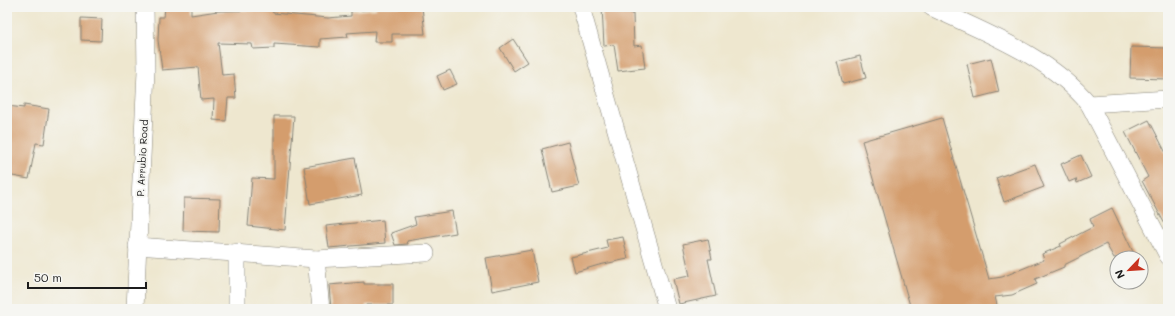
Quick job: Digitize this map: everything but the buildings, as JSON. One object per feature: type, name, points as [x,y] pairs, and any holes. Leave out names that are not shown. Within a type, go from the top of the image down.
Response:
[{"type":"street","name":"P. Arrubio Road","points":[[136,309],[137,246],[146,71],[146,7]]},
{"type":"street","points":[[581,7],[667,309]]},
{"type":"street","points":[[931,7],[1017,48],[1060,75],[1078,91],[1089,104],[1168,256]]},
{"type":"street","points":[[1089,104],[1168,99]]},
{"type":"street","points":[[137,246],[237,252],[316,259],[426,253]]},
{"type":"street","points":[[237,252],[237,309]]},
{"type":"street","points":[[316,259],[321,309]]}]
